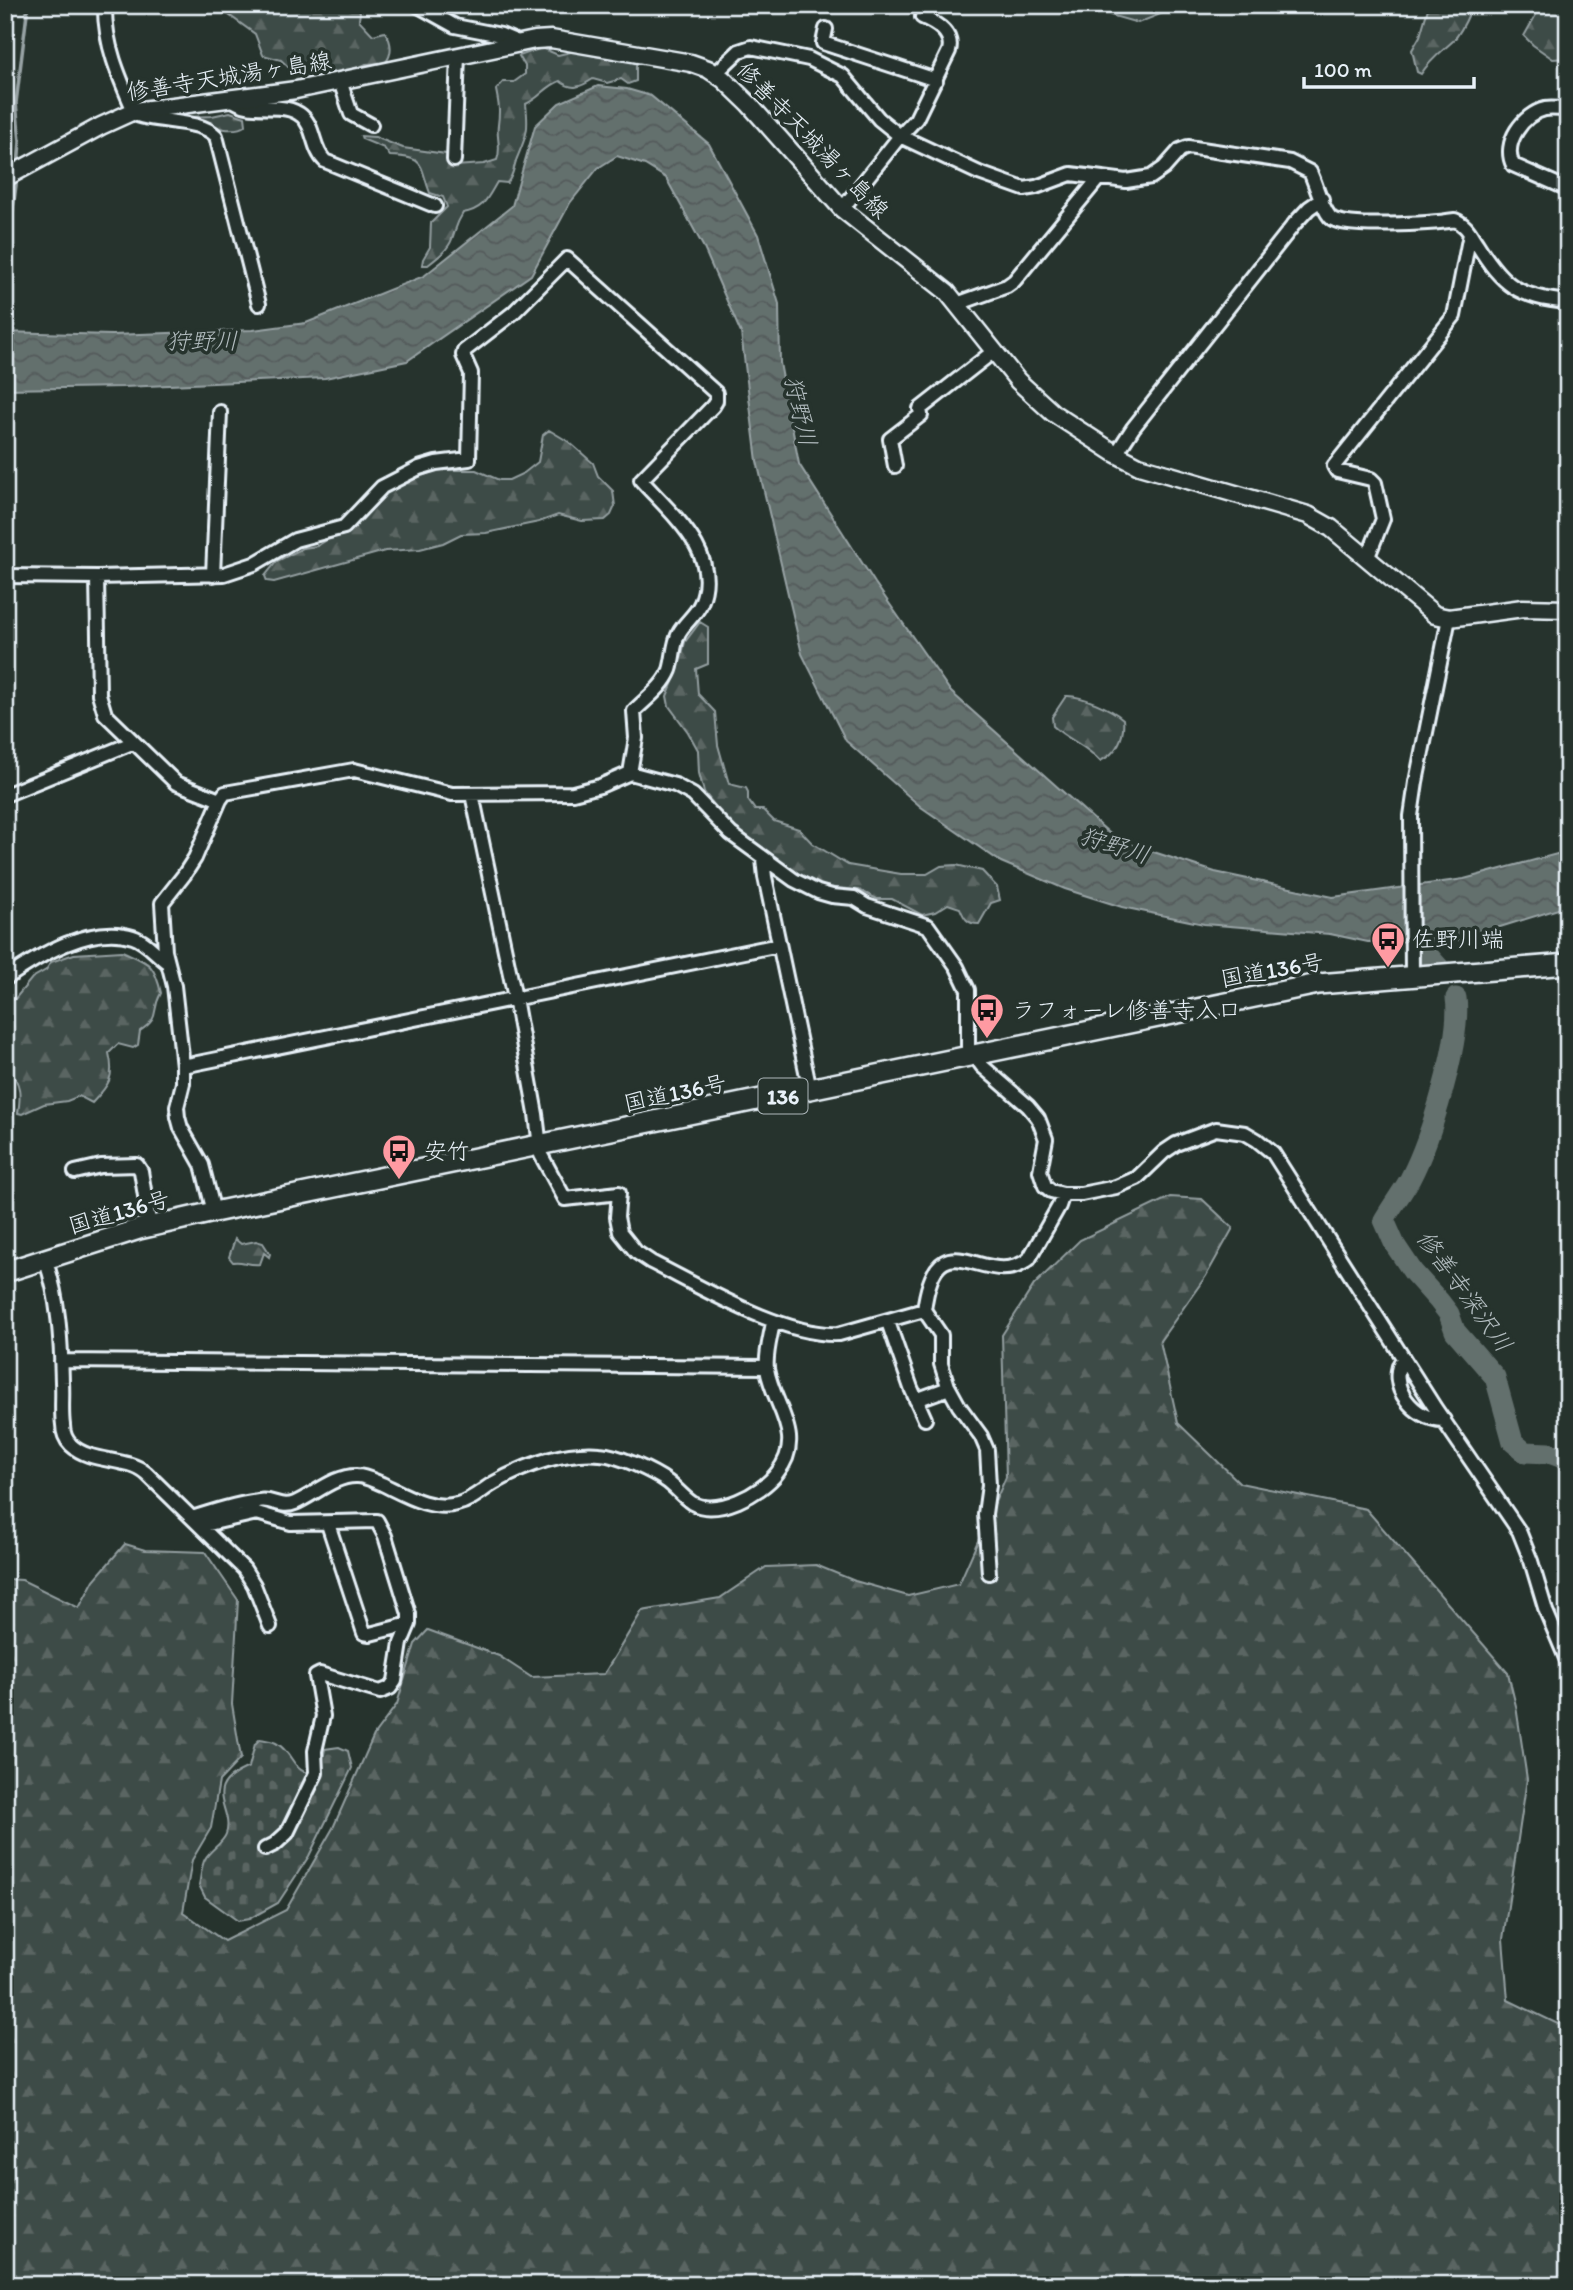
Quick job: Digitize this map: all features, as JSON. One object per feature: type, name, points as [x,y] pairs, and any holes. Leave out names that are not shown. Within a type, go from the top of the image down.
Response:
[{"type":"highway","name":"国道136号","points":[[5,1272],[150,1227],[214,1212],[1318,984],[1412,971],[1568,964]]},
{"type":"main road","name":"修善寺天城湯ヶ島線","points":[[6,178],[132,112],[296,90],[520,43],[551,39],[680,60],[716,73],[749,104],[842,209],[929,276],[957,304],[1018,382],[1046,408],[1139,466],[1308,515],[1331,528],[1435,615],[1449,618]]},
{"type":"main road","points":[[1449,618],[1523,608],[1568,609]]},
{"type":"street","points":[[105,5],[115,67],[132,112],[153,120],[200,127],[216,136],[260,304]]},
{"type":"street","points":[[417,5],[455,26],[500,35],[520,43]]},
{"type":"street","points":[[842,209],[916,119],[951,44],[946,33],[922,17]]},
{"type":"street","points":[[826,29],[823,43],[936,79]]},
{"type":"street","points":[[716,73],[739,51],[751,47],[808,60],[843,76],[879,119],[900,136],[979,173],[1024,188],[1037,187],[1071,174],[1126,181],[1151,177],[1164,168],[1180,150],[1192,147],[1297,164],[1310,172],[1330,218],[1341,223],[1367,225],[1455,220],[1465,225],[1490,265],[1523,294],[1568,302]]},
{"type":"street","points":[[454,160],[458,55]]},
{"type":"street","points":[[340,80],[351,114],[371,125]]},
{"type":"street","points":[[232,99],[253,108],[281,108],[300,114],[306,121],[319,155],[325,161],[435,206]]},
{"type":"street","points":[[1568,110],[1548,109],[1529,117],[1514,135],[1510,161],[1513,165],[1568,189]]},
{"type":"street","points":[[957,304],[1014,281],[1099,178]]},
{"type":"street","points":[[1116,454],[1167,384],[1295,223],[1309,208],[1322,200]]},
{"type":"street","points":[[1367,559],[1383,519],[1375,483],[1371,478],[1337,471],[1335,466],[1451,320],[1471,234]]},
{"type":"street","points":[[5,576],[224,574],[254,564],[295,540],[344,527],[382,488],[419,468],[469,459],[471,373],[463,355],[464,351],[513,313],[567,259],[716,393],[713,406],[641,480],[697,544],[704,559],[708,580],[701,606],[678,635],[668,673],[654,692],[634,710],[636,738],[630,773]]},
{"type":"street","points":[[895,466],[890,439],[921,415],[920,409],[994,351]]},
{"type":"street","points":[[213,575],[220,412]]},
{"type":"street","points":[[97,577],[99,694],[105,714],[176,783],[220,800]]},
{"type":"street","points":[[1412,971],[1410,840],[1416,782],[1449,618]]},
{"type":"street","points":[[5,795],[132,743]]},
{"type":"street","points":[[214,1212],[202,1165],[177,1117],[183,1066],[174,986],[165,951],[162,900],[195,858],[220,800],[229,792],[354,770],[447,793],[472,794],[573,793],[592,789],[630,773],[656,779],[693,795],[731,834],[794,880],[818,892],[854,898],[867,906],[928,926],[951,958],[968,990],[967,1041],[972,1056],[1038,1118],[1046,1139],[1040,1166],[1042,1177],[1051,1191],[1063,1194],[1099,1192],[1130,1182],[1164,1152],[1199,1133],[1216,1129],[1245,1133],[1273,1153],[1403,1357],[1519,1531],[1546,1611],[1568,1663]]},
{"type":"street","points":[[472,794],[515,998],[542,1159],[565,1199],[619,1193],[618,1225],[636,1252],[651,1262],[774,1321],[828,1334],[858,1330],[924,1310]]},
{"type":"street","points":[[763,859],[810,1090]]},
{"type":"street","points":[[5,979],[41,955],[67,943],[110,934],[136,938],[169,964]]},
{"type":"street","points":[[183,1066],[779,946]]},
{"type":"street","points":[[75,1172],[101,1166],[137,1164],[141,1171],[150,1227]]},
{"type":"street","points":[[989,1573],[985,1514],[989,1485],[986,1450],[981,1436],[949,1388],[941,1364],[941,1335],[924,1310],[934,1269],[943,1262],[952,1260],[995,1267],[1016,1266],[1029,1259],[1063,1194]]},
{"type":"street","points":[[45,1259],[55,1304],[61,1361],[63,1426],[67,1440],[78,1450],[141,1468],[244,1569],[254,1585],[270,1626]]},
{"type":"street","points":[[196,1522],[259,1500],[288,1506],[337,1481],[355,1475],[373,1480],[416,1501],[442,1505],[458,1504],[539,1462],[565,1455],[587,1454],[608,1455],[661,1478],[694,1504],[718,1506],[737,1502],[760,1488],[777,1473],[784,1461],[789,1441],[788,1424],[767,1367],[774,1321]]},
{"type":"street","points":[[887,1322],[925,1419]]},
{"type":"street","points":[[1403,1357],[1397,1375],[1405,1398],[1424,1417],[1444,1420]]},
{"type":"street","points":[[61,1361],[767,1367]]},
{"type":"street","points":[[916,1400],[949,1388]]},
{"type":"street","points":[[196,1522],[257,1513],[291,1522],[328,1524],[371,1521],[380,1524],[407,1609],[409,1624],[401,1643],[395,1681],[386,1690],[380,1692],[320,1674],[316,1676],[323,1716],[316,1751],[316,1773],[287,1833],[265,1849]]},
{"type":"street","points":[[328,1524],[364,1633],[370,1634],[409,1624]]},
{"type":"green space","points":[[215,5],[357,5],[359,20],[373,35],[385,32],[390,44],[389,56],[385,63],[366,64],[343,75],[303,81],[281,60],[263,55],[255,34]]},
{"type":"green space","points":[[1104,5],[1167,5],[1163,13],[1138,23],[1110,15]]},
{"type":"green space","points":[[1429,5],[1473,5],[1465,24],[1453,41],[1421,74],[1417,72],[1412,50],[1420,36]]},
{"type":"green space","points":[[1546,5],[1568,5],[1566,58],[1553,59],[1524,36],[1537,13]]},
{"type":"green space","points":[[542,48],[558,55],[575,51],[629,60],[636,64],[636,81],[628,84],[621,79],[607,83],[593,79],[573,87],[560,81],[526,104],[526,132],[509,180],[507,183],[497,182],[480,206],[463,213],[448,247],[428,265],[422,265],[430,247],[431,223],[447,207],[443,197],[430,193],[420,164],[416,161],[390,156],[384,148],[362,139],[361,136],[375,137],[403,148],[446,154],[455,166],[484,164],[497,160],[499,111],[496,90],[503,82],[514,82],[525,74],[525,66],[519,56]]},
{"type":"green space","points":[[230,112],[245,117],[246,125],[224,129],[185,117],[212,116]]},
{"type":"green space","points":[[549,430],[569,442],[593,463],[598,476],[613,491],[615,506],[605,520],[582,521],[558,515],[539,522],[486,533],[461,534],[443,543],[420,549],[385,551],[274,582],[267,581],[265,576],[277,561],[303,548],[317,546],[330,538],[347,534],[390,490],[406,482],[437,470],[476,470],[499,480],[509,480],[524,473],[538,462],[543,435]]},
{"type":"green space","points":[[700,622],[708,627],[708,664],[696,669],[698,694],[715,712],[718,745],[729,784],[746,788],[748,800],[755,810],[763,810],[774,821],[799,829],[812,843],[848,865],[901,874],[927,874],[941,866],[956,865],[982,871],[997,887],[1000,900],[991,903],[979,924],[969,922],[960,908],[948,904],[935,912],[922,915],[892,899],[877,899],[859,890],[823,887],[798,876],[736,832],[704,792],[699,773],[698,750],[669,706],[667,696],[678,670],[685,642]]},
{"type":"green space","points":[[1066,696],[1096,703],[1123,719],[1119,744],[1106,758],[1100,761],[1053,726],[1052,717]]},
{"type":"green space","points":[[122,951],[149,965],[156,975],[161,993],[151,1022],[140,1031],[138,1045],[133,1048],[118,1044],[109,1053],[109,1081],[92,1103],[79,1096],[18,1113],[18,1085],[9,1069],[5,1070],[5,1003],[15,999],[32,978],[46,970],[51,962],[74,954]]},
{"type":"green space","points":[[1170,1197],[1202,1199],[1233,1228],[1206,1276],[1160,1341],[1178,1423],[1240,1483],[1366,1509],[1508,1673],[1527,1779],[1503,1939],[1508,2000],[1568,2027],[1568,2285],[5,2285],[5,1579],[22,1580],[79,1608],[94,1580],[125,1544],[145,1550],[205,1552],[238,1600],[232,1704],[241,1758],[219,1781],[211,1828],[192,1860],[183,1912],[224,1941],[286,1910],[333,1828],[374,1735],[397,1704],[415,1644],[428,1630],[499,1656],[531,1677],[604,1674],[642,1611],[720,1598],[766,1567],[816,1565],[855,1581],[908,1596],[959,1584],[1006,1477],[1002,1335],[1034,1285],[1080,1240]]},
{"type":"green space","points":[[235,1239],[241,1244],[256,1241],[263,1243],[270,1254],[269,1257],[264,1253],[260,1264],[233,1262],[229,1257]]},
{"type":"green space","points":[[260,1739],[274,1742],[282,1748],[304,1772],[320,1774],[325,1749],[339,1747],[348,1751],[352,1768],[309,1856],[278,1903],[249,1919],[238,1921],[205,1897],[199,1885],[205,1859],[226,1834],[222,1799],[225,1783],[249,1767],[255,1744]]},
{"type":"water","name":"狩野川","points":[[598,86],[627,89],[651,96],[709,144],[758,235],[779,304],[780,363],[799,464],[875,583],[951,692],[1117,840],[1215,872],[1333,897],[1464,879],[1568,851],[1568,906],[1458,940],[1368,942],[1330,934],[1204,924],[1122,907],[1065,889],[1001,862],[921,807],[846,741],[802,654],[757,461],[741,333],[703,246],[666,178],[645,165],[617,156],[598,168],[570,203],[531,275],[407,361],[325,378],[5,389],[5,332],[112,335],[253,330],[306,323],[424,276],[512,206],[535,126],[559,103]]},
{"type":"waterway","points":[[18,167],[20,141],[16,103],[28,5]]},
{"type":"waterway","points":[[5,269],[17,178]]},
{"type":"waterway","name":"修善寺深沢川","points":[[1402,922],[1443,972]]},
{"type":"waterway","name":"修善寺深沢川","points":[[1456,998],[1454,1038],[1435,1116],[1410,1179],[1384,1220],[1395,1245],[1413,1272],[1449,1314],[1455,1331],[1495,1377],[1513,1442],[1525,1452],[1549,1453],[1568,1460]]},
{"type":"place","name":"佐野川端","points":[[1388,969]]},
{"type":"place","name":"ラフォーレ修善寺入口","points":[[987,1040]]},
{"type":"place","name":"安竹","points":[[399,1181]]}]
